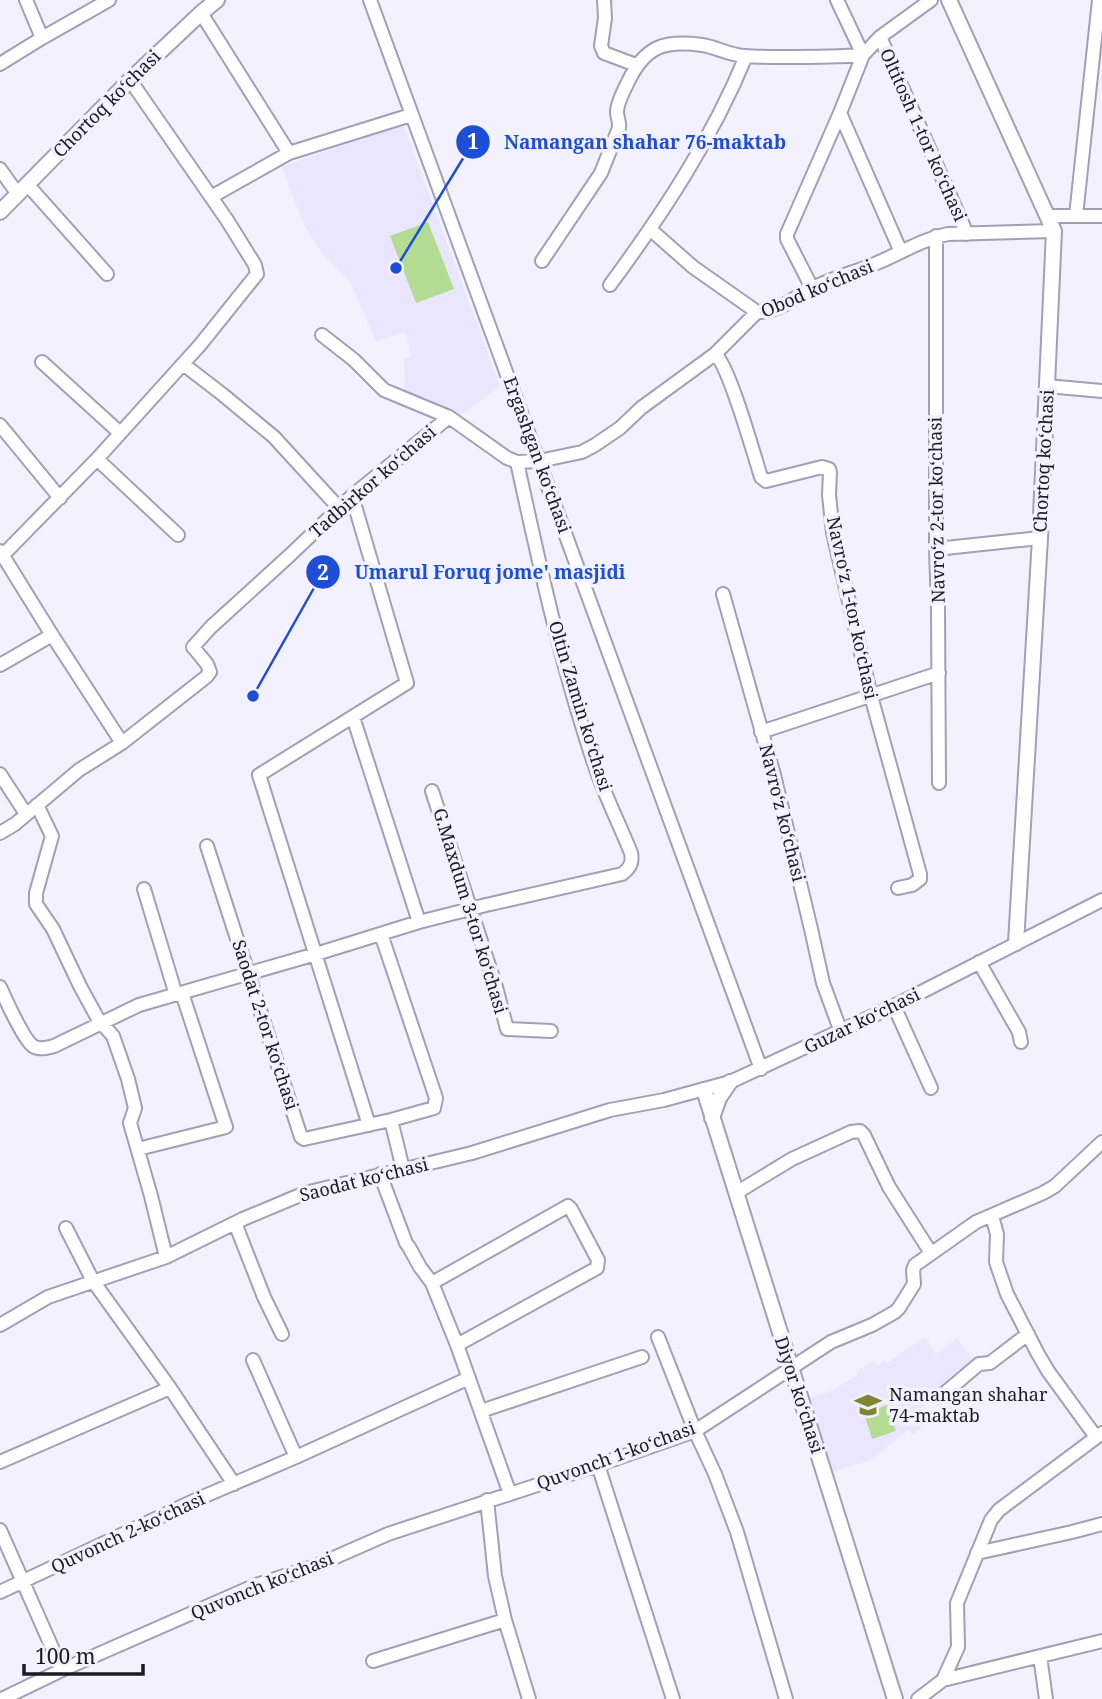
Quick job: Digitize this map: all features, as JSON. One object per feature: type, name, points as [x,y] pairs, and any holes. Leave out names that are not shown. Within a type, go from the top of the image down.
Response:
[{"type":"main road","name":"Chortoq koʻchasi","points":[[0,212],[130,80],[217,0]]},
{"type":"main road","name":"Chortoq koʻchasi","points":[[949,0],[1054,231],[1040,538],[1016,943]]},
{"type":"main road","points":[[712,1118],[719,1098],[730,1082]]},
{"type":"main road","name":"Diyor koʻchasi","points":[[704,1090],[895,1699]]},
{"type":"street","points":[[26,0],[42,38]]},
{"type":"street","points":[[0,64],[108,0]]},
{"type":"street","name":"Ergashgan koʻchasi","points":[[370,0],[761,1069]]},
{"type":"street","points":[[604,0],[605,18],[601,46],[604,52],[636,65]]},
{"type":"street","points":[[837,0],[863,55]]},
{"type":"street","points":[[812,288],[787,239],[787,234],[863,55],[880,37],[931,0]]},
{"type":"street","points":[[1076,216],[1099,0]]},
{"type":"street","points":[[201,13],[289,153]]},
{"type":"street","name":"Oltitosh 1-tor koʻchasi","points":[[880,37],[967,234]]},
{"type":"street","points":[[542,261],[601,173],[619,128],[617,111],[626,86],[636,65],[647,52],[681,43],[746,56],[863,55]]},
{"type":"street","points":[[610,285],[651,230],[715,126],[746,56]]},
{"type":"street","points":[[122,743],[1,553],[97,459],[183,364],[257,274],[255,265],[211,197],[130,80]]},
{"type":"street","points":[[840,113],[901,252]]},
{"type":"street","points":[[211,197],[289,153],[411,115]]},
{"type":"street","points":[[0,169],[107,274]]},
{"type":"street","points":[[1048,216],[1102,216]]},
{"type":"street","points":[[651,230],[693,267],[757,313]]},
{"type":"street","name":"Obod koʻchasi","points":[[539,461],[582,452],[596,445],[715,354],[757,313],[766,313],[781,307],[812,288],[878,263],[936,236],[1054,231]]},
{"type":"street","name":"Navroʻz 2-tor koʻchasi","points":[[936,236],[939,783]]},
{"type":"street","points":[[322,335],[354,360],[384,390],[449,417]]},
{"type":"street","name":"Navroʻz 1-tor koʻchasi","points":[[715,354],[733,391],[761,477],[766,481],[822,467],[829,469],[833,533],[871,696],[920,874],[920,879],[898,888]]},
{"type":"street","points":[[42,362],[120,433]]},
{"type":"street","points":[[183,364],[274,437],[340,508]]},
{"type":"street","points":[[1047,386],[1102,391]]},
{"type":"street","name":"Tadbirkor koʻchasi","points":[[0,833],[79,770],[122,743],[206,677],[210,672],[207,664],[193,647],[211,627],[352,496],[449,417],[517,462]]},
{"type":"street","points":[[0,425],[60,498]]},
{"type":"street","points":[[97,459],[178,535]]},
{"type":"street","points":[[517,462],[539,461]]},
{"type":"street","name":"Oltin Zamin koʻchasi","points":[[471,909],[622,874],[629,869],[632,859],[595,766],[571,690],[517,462]]},
{"type":"street","points":[[352,496],[407,683],[259,775],[369,1125],[434,1108],[436,1098],[381,934]]},
{"type":"street","points":[[936,549],[1040,538]]},
{"type":"street","name":"Navroʻz koʻchasi","points":[[723,594],[774,775],[822,983],[841,1032]]},
{"type":"street","points":[[0,665],[52,635]]},
{"type":"street","points":[[761,732],[939,673]]},
{"type":"street","points":[[353,717],[419,922]]},
{"type":"street","points":[[0,774],[26,814]]},
{"type":"street","name":"G.Maxdum 3-tor koʻchasi","points":[[432,791],[496,987],[507,1029],[551,1031]]},
{"type":"street","points":[[37,805],[52,836],[36,892],[36,904],[52,929],[80,986],[113,1036],[135,1108],[130,1123],[166,1257]]},
{"type":"street","name":"Saodat 2-tor koʻchasi","points":[[207,846],[301,1137],[309,1139],[369,1125]]},
{"type":"street","points":[[138,1149],[226,1127],[144,890]]},
{"type":"street","name":"Guzar koʻchasi","points":[[704,1090],[761,1069],[841,1032],[1102,900]]},
{"type":"street","points":[[0,987],[27,1039],[34,1047],[42,1049],[54,1046],[139,1005],[471,909]]},
{"type":"street","points":[[979,962],[1019,1032],[1021,1042]]},
{"type":"street","points":[[894,1006],[931,1088]]},
{"type":"street","name":"Saodat koʻchasi","points":[[0,1325],[48,1297],[166,1257],[305,1193],[472,1153],[610,1110],[704,1090]]},
{"type":"street","points":[[391,1120],[403,1169]]},
{"type":"street","points":[[736,1193],[792,1158],[851,1132],[860,1131],[889,1187],[931,1253],[976,1222],[1043,1194],[1102,1142]]},
{"type":"street","points":[[380,1174],[406,1243],[432,1283],[510,1494]]},
{"type":"street","points":[[432,1283],[568,1206],[598,1260],[597,1268],[457,1345]]},
{"type":"street","points":[[943,1680],[958,1647],[957,1603],[991,1520],[999,1510],[1099,1435],[1048,1371],[1007,1294],[996,1262],[997,1234],[992,1216]]},
{"type":"street","points":[[235,1223],[264,1297],[282,1334]]},
{"type":"street","points":[[66,1228],[93,1281],[234,1483],[469,1378]]},
{"type":"street","name":"Quvonch 1-koʻchasi","points":[[487,1500],[695,1431],[831,1342],[872,1325],[899,1308],[914,1284],[915,1265],[931,1253]]},
{"type":"street","points":[[940,1396],[979,1364],[990,1363],[1028,1334]]},
{"type":"street","points":[[658,1337],[737,1532],[786,1699]]},
{"type":"street","points":[[481,1411],[642,1357]]},
{"type":"street","points":[[253,1360],[296,1457]]},
{"type":"street","points":[[0,1462],[170,1388]]},
{"type":"street","points":[[598,1465],[673,1699]]},
{"type":"street","name":"Quvonch 2-koʻchasi","points":[[0,1592],[234,1483]]},
{"type":"street","points":[[487,1500],[495,1576],[529,1699]]},
{"type":"street","name":"Quvonch koʻchasi","points":[[2,1699],[256,1585],[313,1567],[388,1534],[487,1500]]},
{"type":"street","points":[[977,1553],[1102,1524]]},
{"type":"street","points":[[0,1530],[62,1670]]},
{"type":"street","points":[[373,1661],[505,1620]]},
{"type":"street","points":[[918,1699],[943,1680],[1102,1641]]},
{"type":"street","points":[[1040,1656],[1046,1699]]},
{"type":"shaded area","points":[[403,124],[500,386],[459,417],[405,392],[404,358],[411,358],[406,332],[376,341],[350,282],[323,254],[309,234],[282,167]]},
{"type":"shaded area","name":"Namangan shahar 74-maktab","points":[[925,1337],[936,1354],[957,1338],[976,1363],[917,1411],[926,1423],[913,1435],[908,1430],[871,1460],[833,1472],[809,1398],[829,1392],[858,1375],[857,1371],[874,1361],[877,1365],[885,1360],[887,1363]]},
{"type":"green space","points":[[428,222],[454,289],[416,303],[390,236]]},
{"type":"green space","points":[[887,1405],[896,1431],[872,1439],[864,1413]]},
{"type":"place","name":"Namangan shahar 76-maktab","points":[[396,268]]},
{"type":"place","name":"Umarul Foruq jome' masjidi","points":[[253,696]]},
{"type":"place","name":"Namangan shahar 74-maktab","points":[[868,1405]]}]
